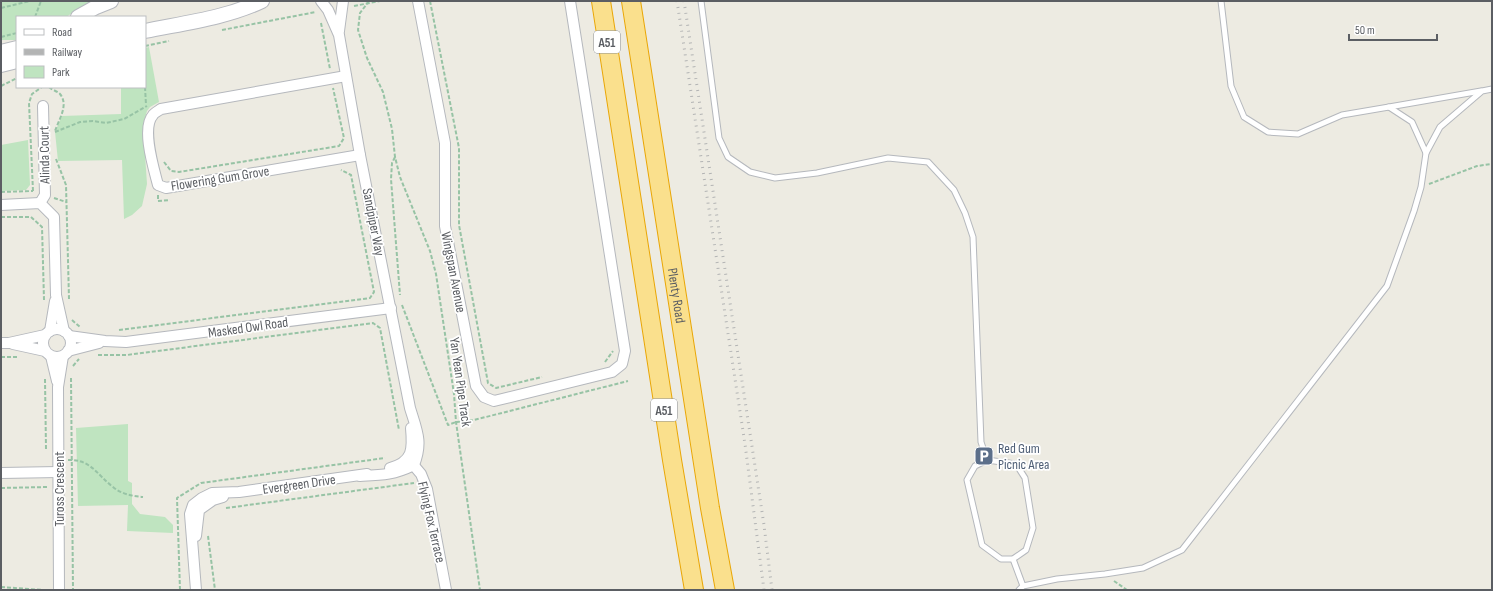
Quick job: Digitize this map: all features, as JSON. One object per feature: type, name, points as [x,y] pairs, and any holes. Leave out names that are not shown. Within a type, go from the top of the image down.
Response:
[{"type":"highway","name":"A51","points":[[601,1],[672,460],[694,590]]},
{"type":"highway","name":"Plenty Road","points":[[631,1],[708,492],[725,590]]},
{"type":"street","points":[[80,16],[111,1]]},
{"type":"street","points":[[146,31],[216,16],[262,1]]},
{"type":"street","name":"Sandpiper Way","points":[[322,1],[323,11],[339,36]]},
{"type":"street","name":"Wingspan Avenue","points":[[418,1],[445,143],[445,226],[476,386],[484,397],[494,401],[612,372],[622,364],[625,351],[570,1]]},
{"type":"street","name":"Sandpiper Way","points":[[342,5],[339,36],[346,76],[410,408],[419,441],[418,454],[411,462]]},
{"type":"street","points":[[1,52],[16,48]]},
{"type":"street","points":[[1,65],[16,61]]},
{"type":"street","points":[[153,114],[161,110],[346,76]]},
{"type":"street","name":"Alinda Court","points":[[40,203],[45,195],[43,106]]},
{"type":"street","name":"Flowering Gum Grove","points":[[153,114],[149,123],[149,148],[158,185],[166,188],[360,154]]},
{"type":"street","points":[[1,205],[40,203],[54,218],[56,295],[66,334],[71,343],[66,353]]},
{"type":"street","points":[[48,354],[43,344],[48,333],[56,295]]},
{"type":"street","name":"Masked Owl Road","points":[[105,341],[126,342],[391,308]]},
{"type":"street","points":[[5,343],[48,333],[57,329],[66,334],[105,341]]},
{"type":"street","points":[[5,343],[58,357],[66,353],[105,341]]},
{"type":"street","name":"Tuross Crescent","points":[[59,590],[58,387],[66,353]]},
{"type":"street","name":"Tuross Crescent","points":[[48,354],[58,387]]},
{"type":"street","name":"Evergreen Drive","points":[[196,590],[194,558],[197,523],[196,507],[238,492],[360,476],[386,475],[400,472],[411,462]]},
{"type":"street","name":"Flying Fox Terrace","points":[[411,462],[423,479],[427,489],[446,590]]},
{"type":"street","points":[[1,473],[59,472]]},
{"type":"lane","points":[[701,1],[719,138],[728,157],[750,172],[775,178],[817,173],[888,158],[928,162],[954,190],[965,213],[973,237],[981,442],[987,460]]},
{"type":"lane","points":[[1221,1],[1231,86],[1244,117],[1268,132],[1298,134],[1342,116],[1492,89]]},
{"type":"lane","points":[[1013,559],[1021,588],[1057,579],[1143,568],[1182,550],[1387,286],[1414,211],[1421,187],[1426,153],[1440,127],[1482,91]]},
{"type":"lane","points":[[1389,107],[1412,122],[1426,153]]},
{"type":"lane","points":[[987,460],[1016,464],[1025,478],[1033,528],[1026,550],[1013,559],[1001,559],[982,545],[967,480],[975,466],[987,460]]},
{"type":"path","points":[[1,8],[30,1]]},
{"type":"path","points":[[35,16],[41,1]]},
{"type":"path","points":[[342,5],[380,1]]},
{"type":"path","points":[[430,1],[459,148],[459,226],[488,383],[496,388],[542,377]]},
{"type":"path","name":"Yan Yean Pipe Track","points":[[368,2],[360,14],[358,30],[367,58],[383,92],[392,129],[395,157],[406,195],[420,224],[430,251],[436,274],[454,394],[456,422],[480,590]]},
{"type":"path","points":[[163,158],[166,167],[170,171],[179,172],[338,146],[344,138],[332,79],[323,11],[215,31]]},
{"type":"path","points":[[1,37],[16,33]]},
{"type":"path","points":[[146,46],[176,39]]},
{"type":"path","points":[[1,86],[16,78]]},
{"type":"path","points":[[33,191],[28,103],[32,94],[41,88]]},
{"type":"path","points":[[51,88],[59,93],[64,101],[64,109],[55,132],[55,138]]},
{"type":"path","points":[[145,88],[146,105],[153,114]]},
{"type":"path","points":[[55,132],[80,122],[93,121],[106,123],[124,119],[146,105]]},
{"type":"path","points":[[56,152],[56,159],[66,186],[69,303]]},
{"type":"path","points":[[395,157],[392,163],[391,179],[400,302],[448,425],[456,422],[474,420],[628,381]]},
{"type":"path","points":[[1421,187],[1477,166],[1492,164]]},
{"type":"path","points":[[113,330],[127,330],[370,298],[374,292],[351,175],[342,170],[335,171]]},
{"type":"path","points":[[158,185],[158,201],[174,199]]},
{"type":"path","points":[[1,217],[31,216],[42,227],[44,301]]},
{"type":"path","points":[[70,315],[71,319],[81,328]]},
{"type":"path","points":[[95,355],[127,355],[373,323],[380,328],[399,430]]},
{"type":"path","points":[[603,362],[606,361],[614,349]]},
{"type":"path","points":[[1,357],[23,357]]},
{"type":"path","points":[[73,590],[71,369],[81,358]]},
{"type":"path","points":[[45,379],[46,453]]},
{"type":"path","points":[[180,590],[177,498],[201,483],[390,457]]},
{"type":"path","points":[[59,460],[83,462],[95,469],[114,488],[130,495],[143,497]]},
{"type":"path","points":[[223,509],[414,483],[423,479]]},
{"type":"path","points":[[1,488],[48,487],[48,495]]},
{"type":"path","points":[[208,535],[215,590]]},
{"type":"path","points":[[1105,574],[1127,590]]},
{"type":"path","points":[[1,588],[43,590]]},
{"type":"green space","points":[[1,1],[91,1],[68,16],[16,16],[16,40],[1,40]]},
{"type":"green space","points":[[149,47],[159,102],[150,107],[147,111],[143,125],[147,184],[142,206],[132,215],[124,219],[122,160],[58,161],[55,132],[62,116],[121,114],[121,88],[146,88],[146,48]]},
{"type":"green space","points":[[28,140],[30,185],[26,190],[1,191],[1,145]]},
{"type":"green space","points":[[128,424],[128,481],[132,483],[132,504],[140,514],[165,517],[173,525],[173,533],[127,531],[128,505],[78,506],[76,428]]},
{"type":"railway","points":[[677,1],[745,444],[764,590]]},
{"type":"railway","points":[[684,1],[764,525],[772,590]]},
{"type":"place","name":"Red Gum Picnic Area","points":[[984,456]]}]
